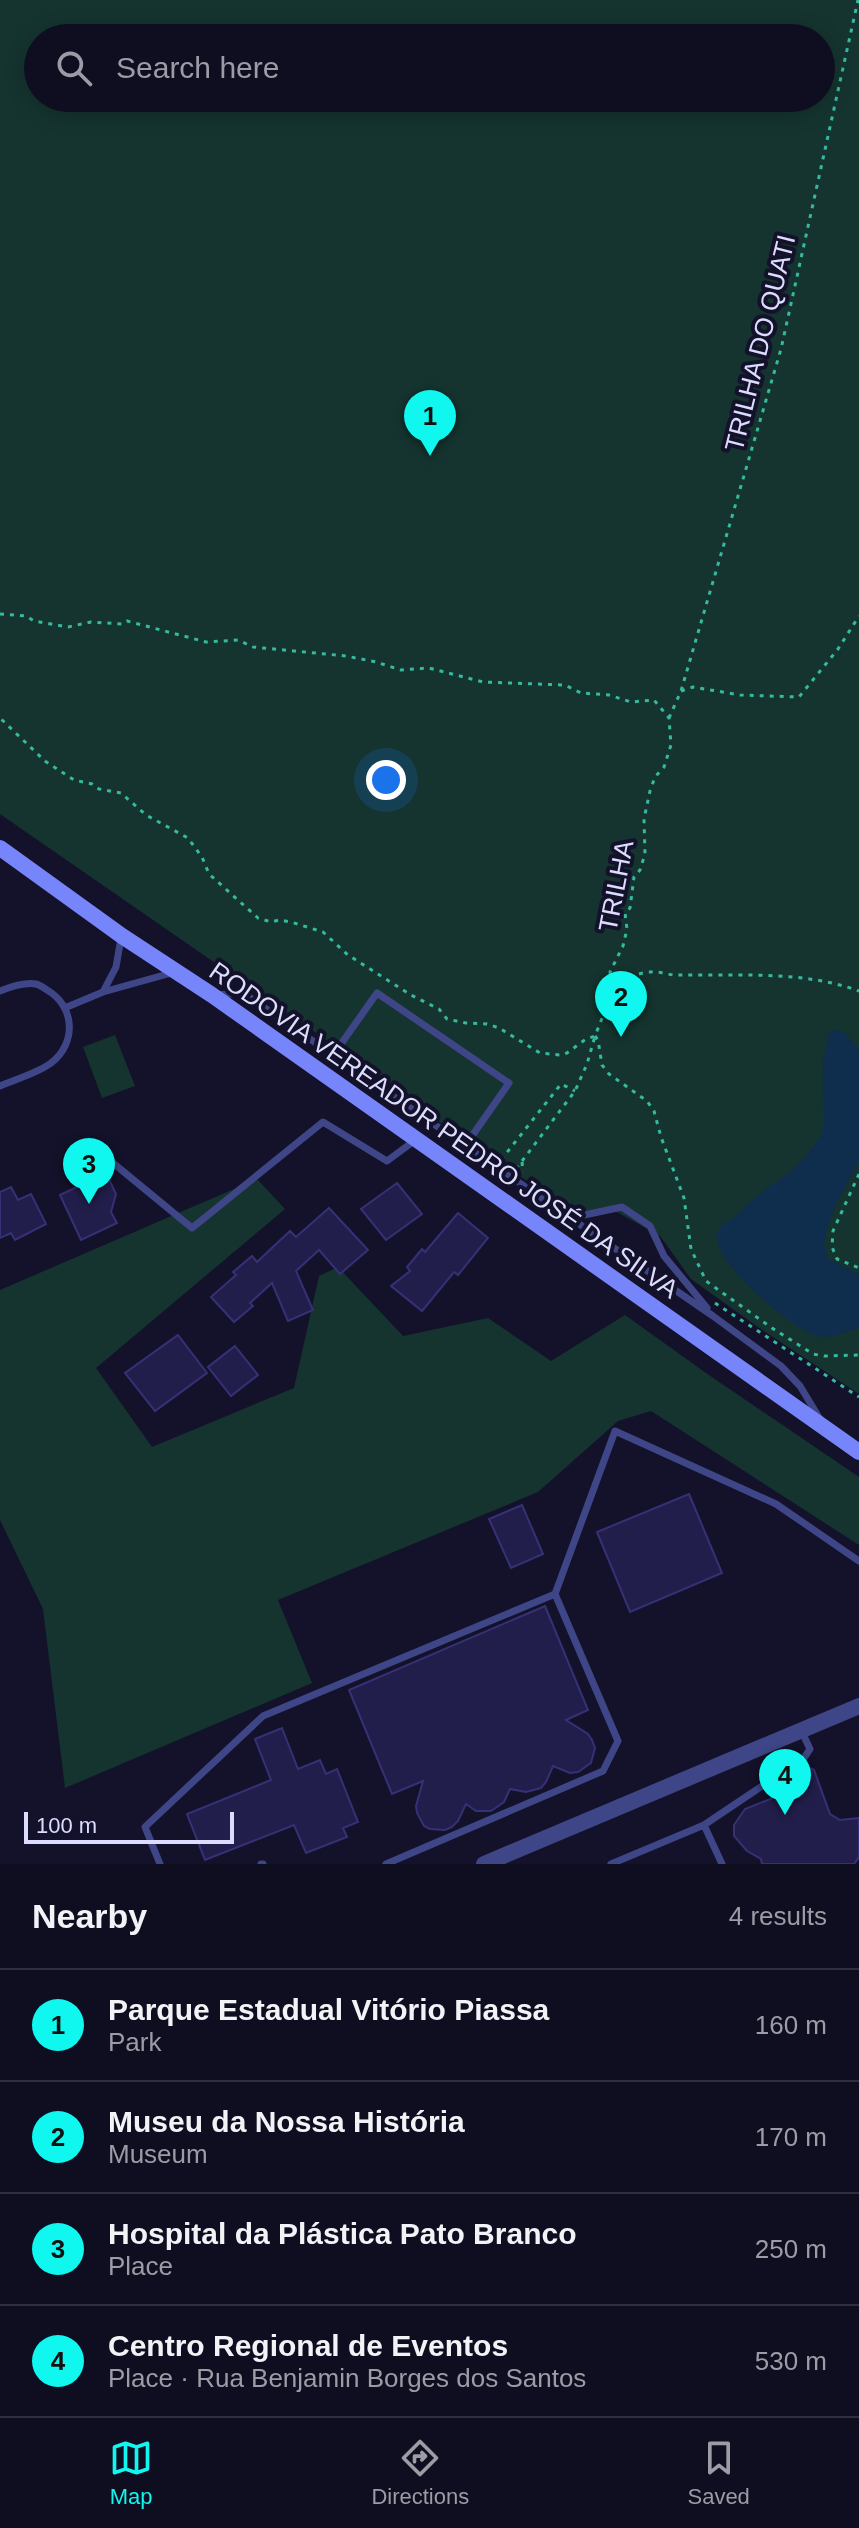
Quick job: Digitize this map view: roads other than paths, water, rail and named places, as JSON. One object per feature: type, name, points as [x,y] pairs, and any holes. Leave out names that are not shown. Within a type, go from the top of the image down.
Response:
[{"type":"main road","name":"RODOVIA VEREADOR PEDRO JOSÉ DA SILVA","points":[[0,848],[859,1452]]},
{"type":"street","points":[[484,1864],[859,1706]]},
{"type":"lane","points":[[103,992],[116,967],[122,936]]},
{"type":"lane","points":[[67,1007],[103,992],[176,972]]},
{"type":"lane","points":[[0,991],[12,986],[36,984],[53,993],[67,1007],[70,1028],[63,1049],[51,1064],[0,1086]]},
{"type":"lane","points":[[212,995],[241,993],[249,997],[713,1316],[791,1376],[825,1428]]},
{"type":"lane","points":[[334,1054],[377,993],[509,1083],[465,1146]]},
{"type":"lane","points":[[113,1163],[192,1228],[323,1122],[387,1161],[416,1139]]},
{"type":"lane","points":[[570,1218],[622,1207],[650,1226],[664,1256],[713,1316]]},
{"type":"lane","points":[[386,1864],[603,1771],[618,1741],[555,1594],[615,1431],[776,1504],[859,1561]]},
{"type":"lane","points":[[160,1864],[145,1827],[263,1716],[555,1594]]},
{"type":"lane","points":[[611,1864],[704,1825],[804,1758],[810,1749],[802,1730]]},
{"type":"lane","points":[[704,1825],[722,1864]]},
{"type":"water","points":[[837,1029],[859,1049],[859,1161],[836,1204],[824,1244],[827,1258],[859,1274],[859,1328],[822,1337],[798,1327],[755,1292],[725,1258],[716,1235],[724,1223],[795,1168],[815,1145],[824,1129],[823,1062],[829,1032]]},
{"type":"place","name":"Parque Estadual Vitório Piassa","points":[[430,456]]},
{"type":"place","name":"Museu da Nossa História","points":[[621,1037]]},
{"type":"place","name":"Hospital da Plástica Pato Branco","points":[[89,1204]]},
{"type":"place","name":"Centro Regional de Eventos","points":[[785,1815]]}]
